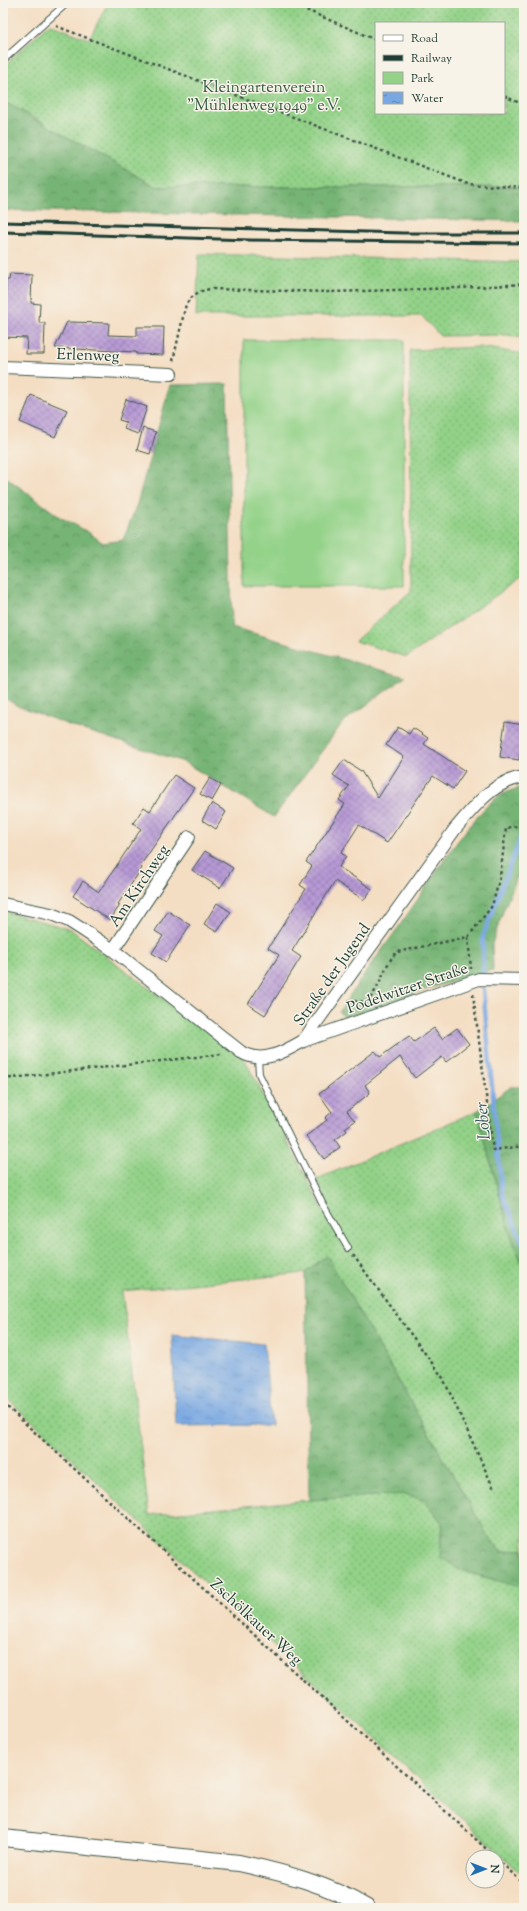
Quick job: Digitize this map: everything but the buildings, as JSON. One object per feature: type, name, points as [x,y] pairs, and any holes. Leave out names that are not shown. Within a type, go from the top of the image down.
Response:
[{"type":"street","name":"Erlenweg","points":[[3,367],[171,374]]},
{"type":"street","name":"Straße der Jugend","points":[[258,1059],[290,1049],[303,1041],[331,1000],[465,817],[480,800],[500,784],[511,779],[524,777]]},
{"type":"street","name":"Am Kirchweg","points":[[113,950],[189,838]]},
{"type":"street","points":[[3,904],[50,914],[69,921],[113,950],[240,1052],[258,1059]]},
{"type":"street","name":"Podelwitzer Straße","points":[[303,1041],[472,981],[486,978],[524,980]]},
{"type":"street","points":[[3,1838],[240,1863],[276,1871],[306,1880],[334,1891],[367,1908]]},
{"type":"lane","points":[[3,60],[67,3]]},
{"type":"lane","points":[[258,1059],[259,1074],[323,1205],[348,1248]]},
{"type":"path","points":[[290,3],[375,40]]},
{"type":"path","points":[[46,23],[468,184],[524,188]]},
{"type":"path","points":[[505,96],[524,105]]},
{"type":"path","points":[[171,374],[186,304],[191,297],[202,290],[331,292],[459,288],[524,284]]},
{"type":"path","points":[[331,1000],[366,1002],[373,996],[389,960],[397,952],[468,938],[492,906],[500,877],[506,828],[523,825]]},
{"type":"path","points":[[468,938],[493,1150],[524,1146]]},
{"type":"path","points":[[3,1080],[240,1052]]},
{"type":"path","points":[[348,1248],[443,1378],[494,1490]]},
{"type":"path","name":"Zschölkauer Weg","points":[[3,1403],[486,1849]]},
{"type":"path","name":"Zschölkauer Weg","points":[[505,1866],[524,1884]]},
{"type":"green space","name":"Kleingartenverein \"Mühlenweg 1949\" e.V.","points":[[108,3],[524,3],[524,187],[157,187],[3,101],[3,67],[49,24],[89,39]]},
{"type":"green space","points":[[3,101],[157,187],[524,187],[524,221],[3,210]]},
{"type":"green space","points":[[199,254],[524,262],[524,339],[508,335],[440,336],[422,316],[196,316]]},
{"type":"green space","points":[[244,340],[404,340],[404,586],[244,586]]},
{"type":"green space","points":[[480,347],[524,354],[524,576],[407,657],[355,641],[411,591],[410,350]]},
{"type":"green space","points":[[227,384],[232,627],[405,677],[343,722],[274,817],[184,762],[77,728],[16,705],[3,697],[3,475],[60,517],[88,532],[103,543],[123,540],[137,504],[170,385]]},
{"type":"green space","points":[[524,787],[524,861],[504,909],[492,944],[493,970],[423,990],[364,1013],[345,1017],[339,1013],[445,859],[474,820],[498,797]]},
{"type":"green space","points":[[3,911],[70,929],[245,1060],[339,1240],[317,1179],[477,1111],[509,1231],[524,1268],[524,1549],[501,1552],[488,1536],[327,1256],[305,1273],[122,1291],[149,1515],[309,1500],[406,1494],[425,1501],[442,1523],[440,1540],[463,1571],[524,1588],[524,1876],[505,1858],[505,1849],[495,1849],[3,1394]]},
{"type":"green space","points":[[511,1087],[524,1087],[524,1268],[509,1231],[477,1111]]},
{"type":"green space","points":[[327,1256],[488,1536],[501,1552],[524,1549],[524,1588],[463,1571],[440,1557],[442,1523],[425,1501],[406,1494],[309,1500],[305,1273]]},
{"type":"water","points":[[172,1335],[264,1344],[271,1425],[176,1426]]},
{"type":"waterway","name":"Lober","points":[[483,972],[483,936],[524,829]]},
{"type":"waterway","name":"Lober","points":[[483,989],[502,1194],[524,1246]]},
{"type":"railway","points":[[3,222],[403,233],[524,233]]},
{"type":"railway","points":[[3,232],[249,240],[524,243]]}]
